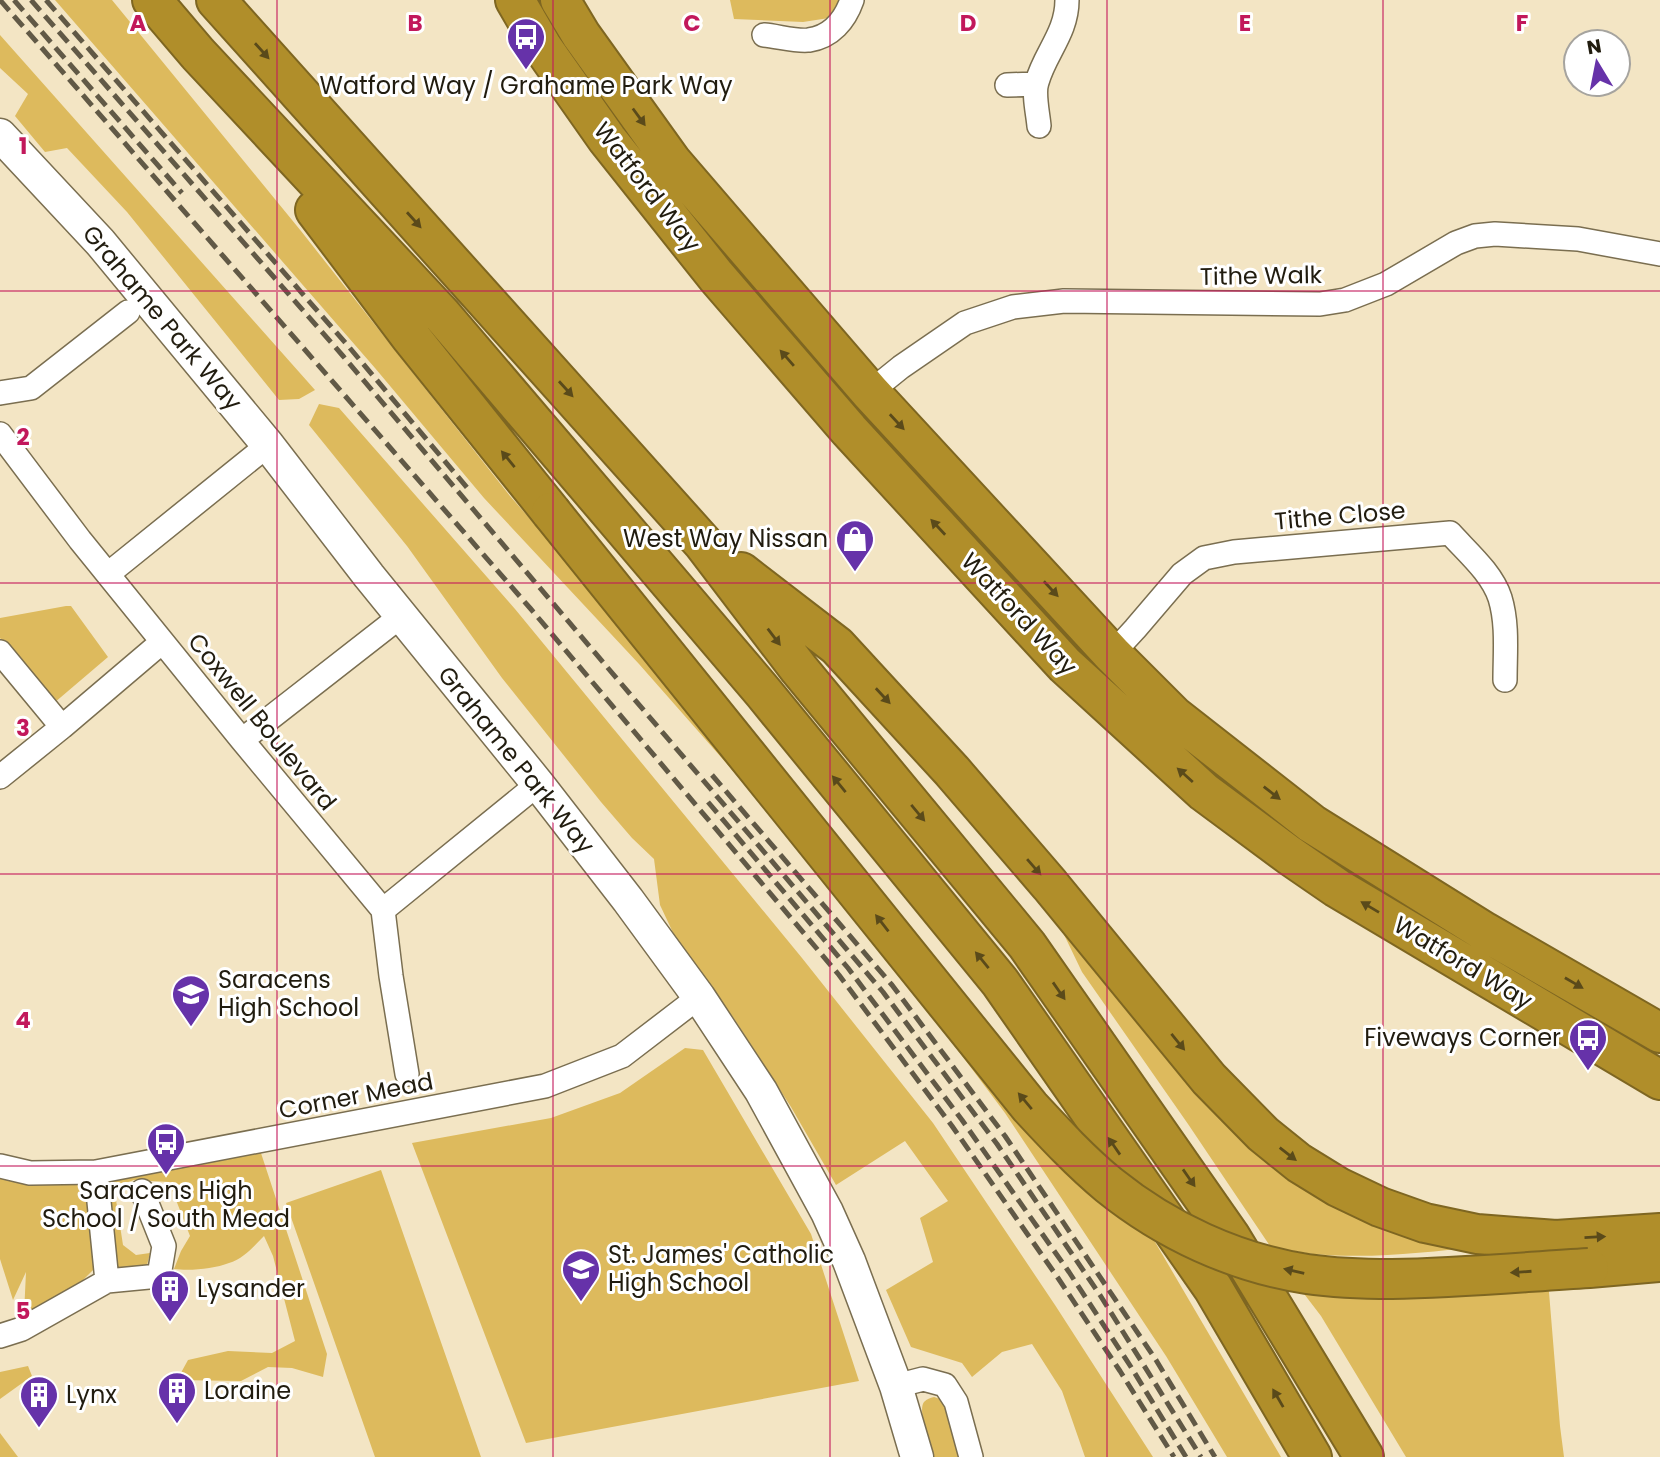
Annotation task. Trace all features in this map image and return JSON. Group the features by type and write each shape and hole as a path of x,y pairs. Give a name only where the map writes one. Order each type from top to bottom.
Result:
{"highway":[{"path":"152,0 198,54 442,315 764,692 1000,982 1213,1288 1312,1457"},
{"path":"216,0 703,543 799,669 1027,945 1230,1236 1364,1457"},
{"name":"Watford Way","path":"514,0 543,48 607,139 716,276 849,430 1065,665 1204,792 1289,855 1348,895 1660,1080"},
{"name":"Watford Way","path":"560,0 581,35 672,162 870,392 1112,654 1174,716 1312,824 1485,932 1656,1026"},
{"path":"198,54 410,336 1030,1107 1109,1185 1150,1214 1203,1244 1252,1261 1307,1274 1363,1279 1427,1278 1660,1262"},
{"path":"703,543 837,646 970,792 1050,885 1209,1079 1263,1135 1299,1163 1338,1187 1380,1207 1424,1223 1477,1234 1556,1240 1660,1233"}],"street":[{"path":"764,35 808,41 830,33 847,15 852,0"},
{"path":"1039,126 1036,84 1063,27 1067,0"},
{"path":"1007,85 1036,84"},
{"name":"Grahame Park Way","path":"0,135 100,242 268,445 401,617 538,784 699,997 761,1091 827,1212 849,1261 897,1386 917,1457"},
{"name":"Tithe Walk","path":"870,392 965,323 1013,307 1064,301 1320,304 1345,300 1386,284 1456,243 1475,236 1494,234 1578,239 1660,254"},
{"path":"0,393 31,388 128,312"},
{"name":"Coxwell Boulevard","path":"0,434 108,575 383,910"},
{"path":"108,575 268,445"},
{"name":"Tithe Close","path":"1112,654 1182,574 1204,558 1234,552 1450,533 1486,573 1499,595 1505,619 1505,680"},
{"path":"242,740 401,617"},
{"path":"0,777 162,642"},
{"path":"0,652 62,727"},
{"path":"407,1074 383,910 538,784"},
{"name":"Corner Mead","path":"0,1166 30,1173 96,1172 545,1086 622,1056 699,997"},
{"path":"96,1172 107,1281"},
{"path":"0,1336 22,1329 107,1281 159,1276 164,1246 142,1191"},
{"path":"897,1386 923,1379 945,1385 956,1402 971,1457"}],"shaded area":[{"path":"55,0 112,0 301,231 510,496 661,669 816,865 639,664 484,498 375,368"},
{"path":"730,0 844,0 829,18 803,22 734,19"},
{"path":"0,35 315,390 299,399 279,400 127,212 67,148 45,152 15,116 28,94 0,68"},
{"path":"319,404 339,408 515,609 802,958 933,1123 1153,1457 1085,1457 1062,1391 1032,1344 1002,1352 972,1377 962,1363 911,1347 886,1290 933,1262 920,1218 948,1201 905,1141 836,1185 791,1107 735,1020 676,939 660,905 654,859 601,802 502,678 407,546 309,425"},
{"path":"71,606 108,657 54,703 0,638 0,618"},
{"path":"834,885 1148,1230 1281,1457 1227,1457 1166,1356 1005,1113"},
{"path":"1056,918 1251,1142 1481,1246 1355,1256 1313,1254 1270,1246 1082,972"},
{"name":"St. James' Catholic High School","path":"685,1048 703,1050 811,1234 859,1381 526,1443 412,1143 551,1118 620,1093"},
{"path":"259,1147 327,1354 323,1377 292,1368 268,1367 241,1381 177,1380 188,1360 228,1351 272,1353 295,1341 273,1256 264,1236 244,1255 229,1263 202,1269 174,1269 190,1236 169,1182 134,1180 114,1187 123,1245 136,1255 150,1253 146,1269 127,1274 114,1268 102,1179"},
{"path":"381,1170 481,1457 375,1457 286,1203"},
{"path":"0,1177 29,1185 87,1180 98,1265 79,1284 24,1314 26,1272 13,1300 0,1259"},
{"path":"1548,1280 1564,1457 1406,1457 1321,1316 1295,1282"},
{"path":"28,1366 32,1376 0,1399 0,1372"},
{"path":"934,1397 943,1400 949,1410 961,1457 934,1457 925,1429 922,1406"},
{"path":"0,1433 18,1457 0,1457"}],"railway":[{"path":"0,0 530,608 839,975 952,1126 1058,1278 1174,1457"},
{"path":"14,0 182,193"},
{"path":"31,0 343,356 883,992 997,1144 1100,1295 1201,1457"},
{"path":"46,0 349,347 469,490"},
{"path":"712,775 892,985 1005,1136 1156,1360 1215,1457"},
{"path":"708,802 848,968 962,1120 1069,1272 1186,1457"}],"place":[{"name":"Watford Way / Grahame Park Way","path":"526,71"},
{"name":"West Way Nissan","path":"855,573"},
{"name":"Saracens High School","path":"191,1028"},
{"name":"Fiveways Corner","path":"1588,1072"},
{"name":"Saracens High School / South Mead","path":"166,1176"},
{"name":"St. James' Catholic High School","path":"581,1303"},
{"name":"Lysander","path":"170,1323"},
{"name":"Loraine","path":"177,1425"},
{"name":"Lynx","path":"39,1429"}]}
